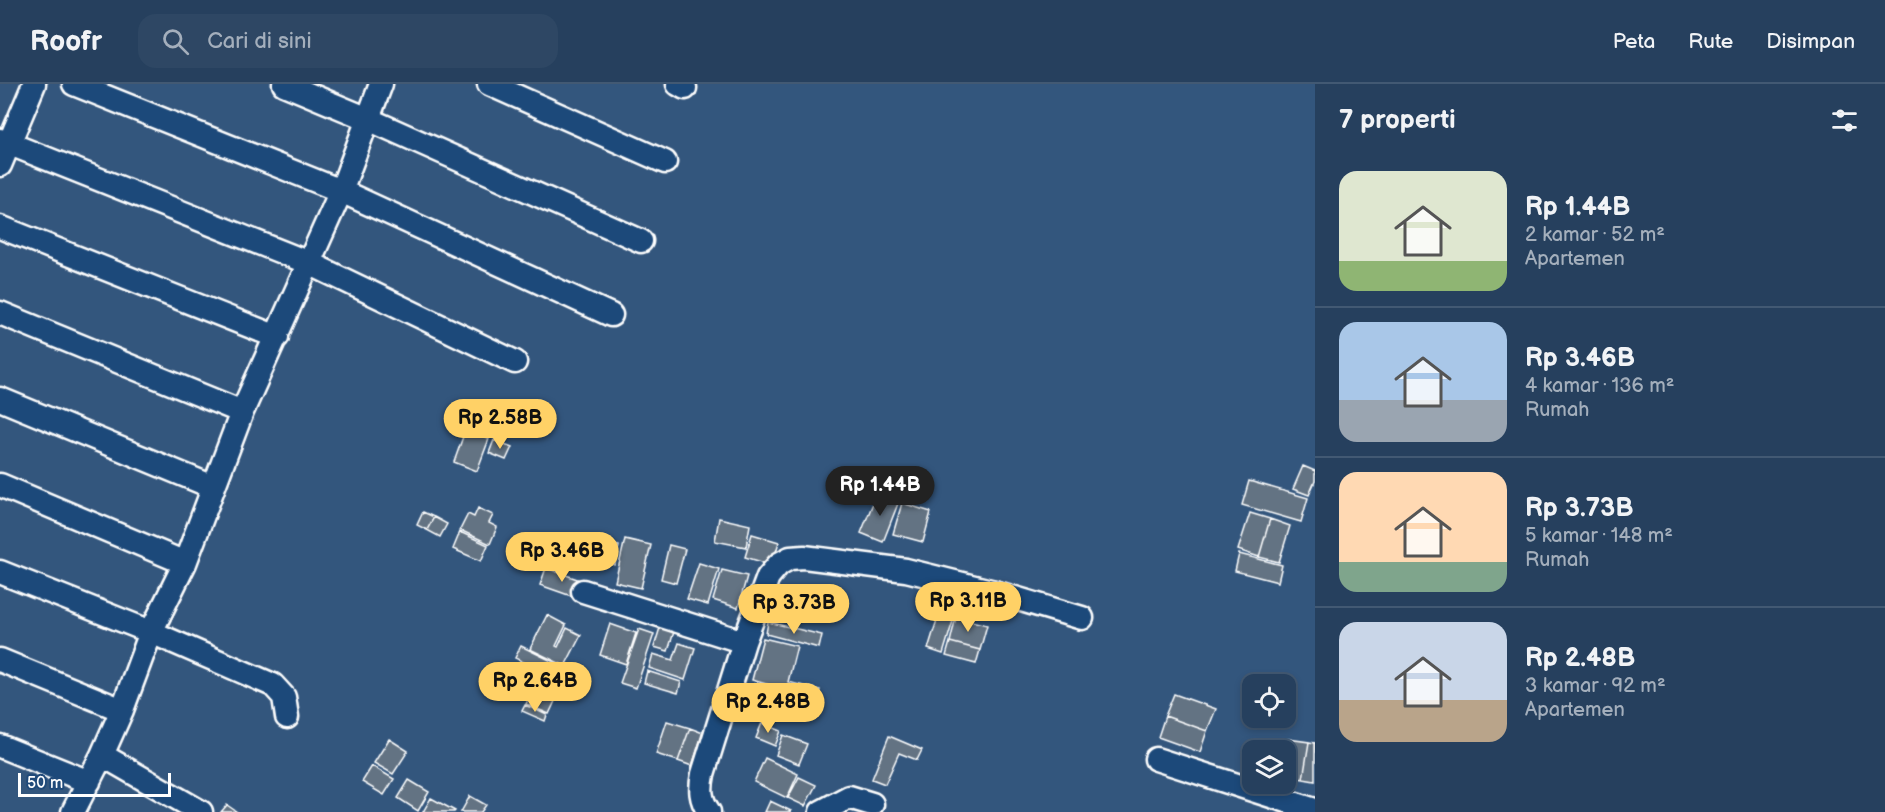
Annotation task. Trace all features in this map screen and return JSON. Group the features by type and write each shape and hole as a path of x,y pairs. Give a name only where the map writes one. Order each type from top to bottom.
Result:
{"street":[{"path":"34,84 3,150 309,263 515,362"},
{"path":"74,84 341,191 611,315"},
{"path":"284,84 368,119 641,242"},
{"path":"74,812 122,710 151,632 185,563 242,412 341,191 381,84"},
{"path":"489,84 665,162"},
{"path":"0,227 276,337"},
{"path":"0,313 242,412"},
{"path":"0,399 213,488"},
{"path":"0,485 185,563"},
{"path":"708,812 702,799 702,781 744,642 768,576 779,564 790,558 804,557 906,570 991,591 1082,618"},
{"path":"0,572 151,632 273,685 285,697 287,717"},
{"path":"583,591 744,642"},
{"path":"0,660 122,710"},
{"path":"0,746 89,782"},
{"path":"102,755 201,812"},
{"path":"1156,759 1261,803 1315,810"},
{"path":"821,812 849,797 872,804"}],"building":[{"path":"465,431 489,439 477,471 454,462"},
{"path":"494,440 512,447 506,460 489,453"},
{"path":"1303,466 1315,471 1315,481 1309,495 1293,489"},
{"path":"1249,481 1308,498 1301,522 1242,505"},
{"path":"877,493 899,501 883,542 861,533"},
{"path":"902,503 931,512 923,542 893,534"},
{"path":"478,508 493,515 489,523 497,527 490,544 460,530 468,514 474,517"},
{"path":"423,512 434,517 427,530 417,525"},
{"path":"1250,513 1270,519 1259,557 1238,550"},
{"path":"434,517 447,524 440,537 427,530"},
{"path":"719,518 750,525 746,547 715,541"},
{"path":"1270,519 1290,526 1279,562 1259,557"},
{"path":"460,532 488,545 481,561 453,549"},
{"path":"752,534 779,542 772,565 745,557"},
{"path":"590,539 619,546 615,565 586,558"},
{"path":"625,539 651,545 641,588 615,582"},
{"path":"669,545 685,549 676,583 661,579"},
{"path":"1239,554 1282,565 1278,582 1235,571"},
{"path":"699,563 719,569 708,605 687,599"},
{"path":"546,568 583,581 577,598 540,585"},
{"path":"722,570 747,576 738,608 713,600"},
{"path":"941,607 956,611 943,654 928,649"},
{"path":"547,615 566,625 556,646 558,647 567,628 581,635 565,666 530,649"},
{"path":"956,617 987,625 980,650 950,642"},
{"path":"663,618 677,622 668,651 654,647"},
{"path":"768,622 822,635 819,648 766,634"},
{"path":"610,624 636,633 626,664 600,655"},
{"path":"639,629 654,634 636,688 620,683"},
{"path":"763,638 797,646 788,682 820,690 815,708 774,698 777,687 752,680"},
{"path":"950,642 980,650 976,664 946,656"},
{"path":"679,643 695,648 685,680 649,668 653,654 673,660"},
{"path":"521,646 562,666 556,678 515,658"},
{"path":"647,671 681,682 678,693 644,683"},
{"path":"534,687 557,697 549,714 526,704"},
{"path":"1174,694 1216,709 1207,731 1165,716"},
{"path":"525,705 547,715 545,721 522,711"},
{"path":"1165,716 1207,731 1200,752 1158,737"},
{"path":"667,721 690,728 678,761 656,754"},
{"path":"762,723 781,731 775,746 756,738"},
{"path":"690,728 703,733 692,766 678,761"},
{"path":"783,735 807,744 799,764 776,755"},
{"path":"889,736 922,750 917,760 899,753 885,784 872,779"},
{"path":"389,739 408,751 393,774 374,763"},
{"path":"1296,740 1309,742 1303,779 1296,778"},
{"path":"1309,742 1315,743 1315,781 1303,779"},
{"path":"765,758 798,774 787,798 754,782"},
{"path":"372,766 394,779 384,795 362,782"},
{"path":"799,777 816,785 805,806 788,798"},
{"path":"409,780 429,792 418,811 398,798"},
{"path":"470,796 486,805 481,812 461,812"},
{"path":"431,798 455,811 423,812"},
{"path":"770,801 791,811 765,812"},
{"path":"227,805 237,812 221,812"}]}
